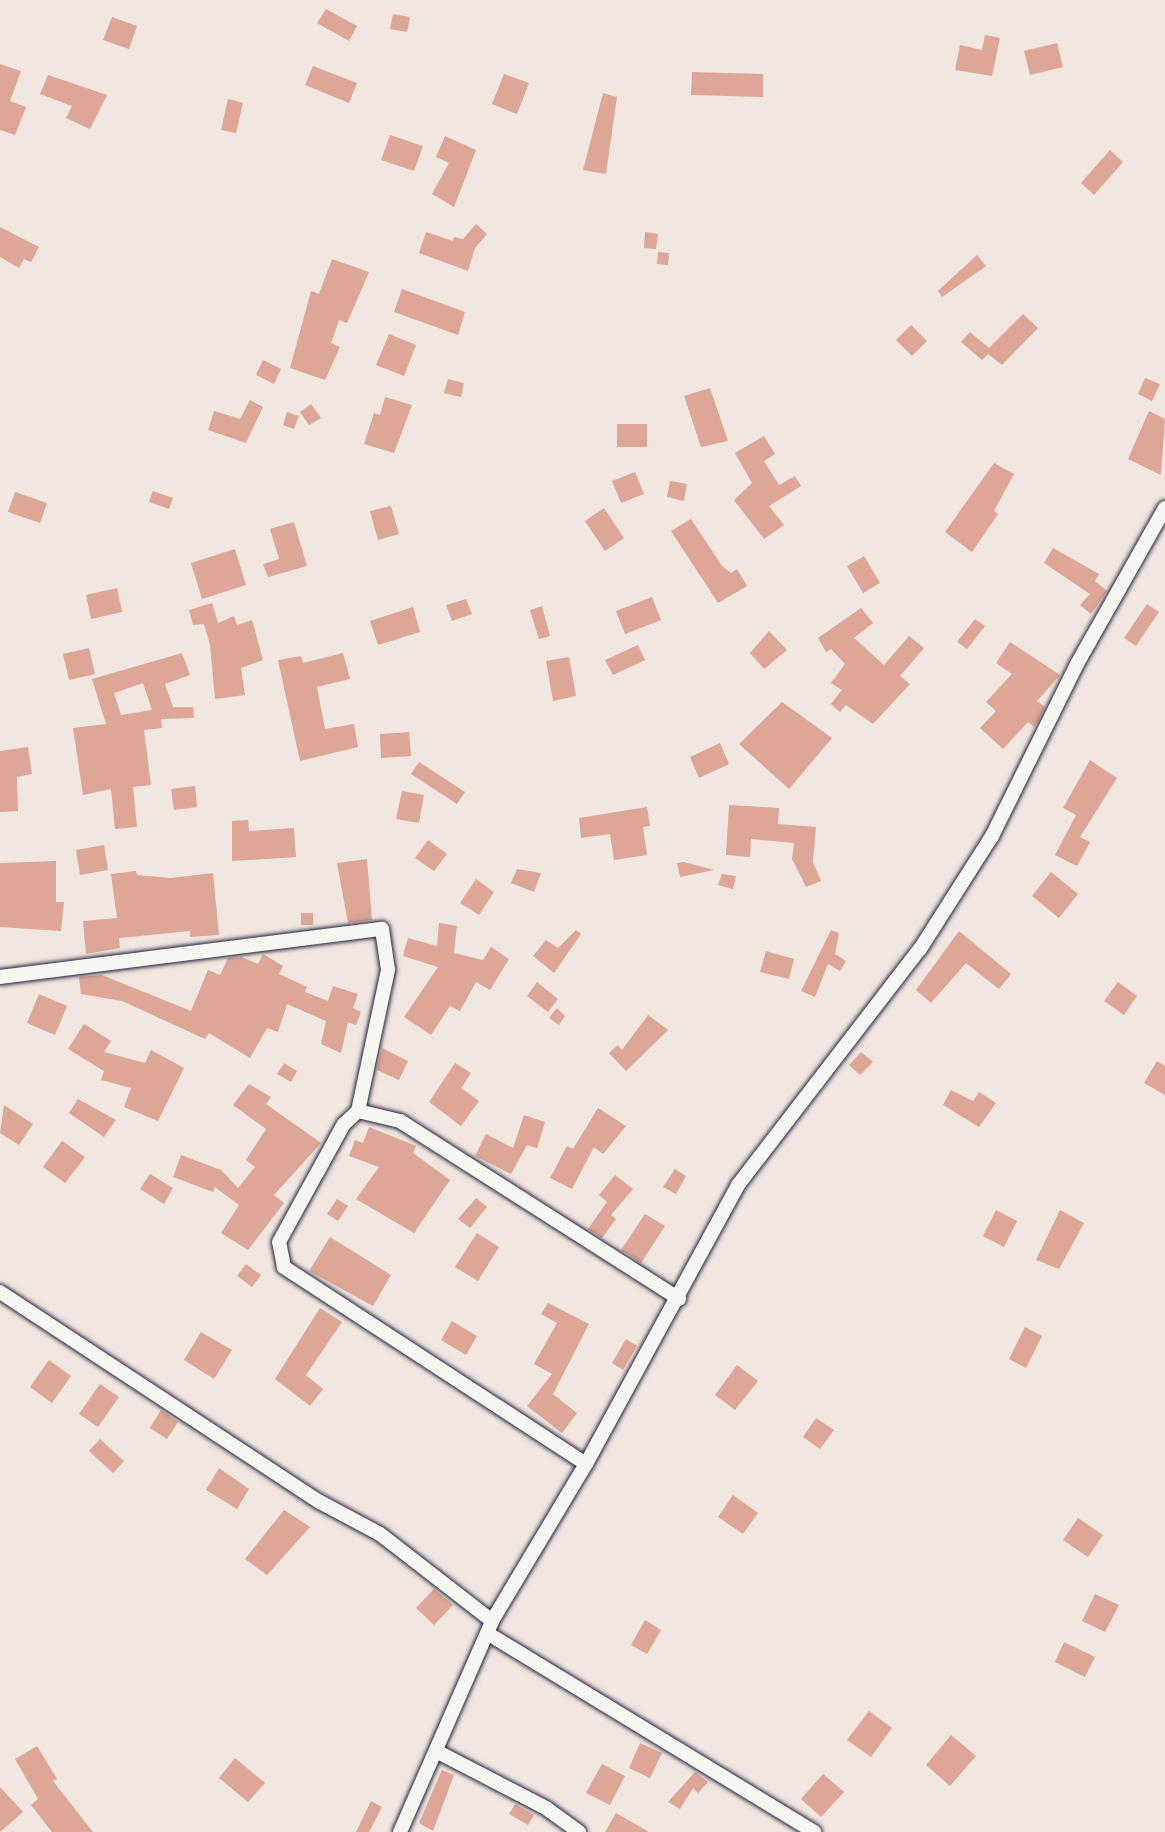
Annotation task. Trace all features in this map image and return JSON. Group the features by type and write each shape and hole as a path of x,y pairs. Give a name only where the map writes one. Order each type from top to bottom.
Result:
{"street":[{"path":"400,1832 490,1627 679,1299 738,1185 920,949 992,836 1084,651 1165,508"},
{"path":"0,977 382,929 388,970 358,1111 344,1124 279,1242 284,1267 586,1464"},
{"path":"358,1111 400,1121 679,1299"},
{"path":"0,1292 320,1502 380,1534 490,1627 814,1832"},
{"path":"436,1751 546,1808 579,1832"}],"building":[{"path":"326,9 357,26 349,41 317,23"},
{"path":"393,14 410,17 407,32 390,29"},
{"path":"112,17 137,26 129,49 103,40"},
{"path":"985,35 1000,38 992,76 955,70 960,45 982,50"},
{"path":"1057,43 1063,67 1030,75 1024,51"},
{"path":"0,64 21,71 10,101 26,107 15,135 0,130"},
{"path":"313,66 357,83 349,103 305,85"},
{"path":"692,72 763,74 763,97 691,95"},
{"path":"504,74 529,83 517,114 492,104"},
{"path":"48,75 107,95 90,129 66,118 72,106 40,94"},
{"path":"603,93 617,97 606,174 583,170"},
{"path":"228,99 243,103 236,133 221,130"},
{"path":"390,135 423,146 414,171 381,160"},
{"path":"445,136 476,150 454,207 432,194 449,163 436,157"},
{"path":"1110,150 1123,162 1094,195 1081,183"},
{"path":"476,224 487,234 475,248 468,271 419,253 426,232 453,241 454,237 463,239"},
{"path":"0,227 39,247 31,262 24,259 19,268 0,257"},
{"path":"645,232 658,234 656,249 644,248"},
{"path":"658,252 669,253 668,265 657,264"},
{"path":"977,255 986,266 942,297 938,291"},
{"path":"332,259 369,272 347,323 339,320 331,343 340,347 325,380 290,368 311,291 319,294"},
{"path":"402,289 465,312 458,335 394,312"},
{"path":"1023,314 1038,328 1002,365 988,354 982,360 961,342 970,332 989,348"},
{"path":"911,325 927,341 912,356 896,340"},
{"path":"389,334 416,345 404,376 376,365"},
{"path":"263,360 281,369 274,384 256,375"},
{"path":"1145,378 1160,384 1152,401 1138,394"},
{"path":"448,379 464,383 461,397 444,393"},
{"path":"710,388 728,441 701,447 684,396"},
{"path":"385,397 412,405 394,453 364,444 374,413 380,415"},
{"path":"250,400 263,407 246,443 208,430 214,411 240,419"},
{"path":"311,404 321,418 309,425 300,412"},
{"path":"1149,411 1165,419 1161,475 1128,459"},
{"path":"287,412 299,416 294,429 283,425"},
{"path":"617,424 647,424 647,447 617,447"},
{"path":"764,436 775,454 764,461 779,485 795,476 801,486 769,506 784,525 764,539 734,500 752,483 735,453"},
{"path":"994,463 1014,474 994,511 998,514 972,552 945,532"},
{"path":"635,472 644,494 621,503 612,481"},
{"path":"670,481 687,484 684,501 667,497"},
{"path":"153,491 173,498 169,509 149,502"},
{"path":"15,492 47,503 40,523 8,512"},
{"path":"391,506 399,534 378,540 370,511"},
{"path":"604,508 624,538 605,551 585,521"},
{"path":"691,519 722,566 731,573 737,569 747,586 718,603 671,531"},
{"path":"294,522 307,566 268,577 263,564 279,559 270,529"},
{"path":"1053,548 1099,574 1095,581 1107,591 1091,614 1080,605 1090,594 1044,563"},
{"path":"235,549 246,585 202,599 191,563"},
{"path":"864,556 880,583 863,593 847,566"},
{"path":"117,588 122,612 91,619 86,595"},
{"path":"652,597 661,620 625,634 616,611"},
{"path":"466,599 472,614 452,621 446,605"},
{"path":"212,603 218,623 234,616 237,625 252,620 263,660 241,668 245,695 215,699 210,645 204,624 193,625 189,610"},
{"path":"1147,604 1159,612 1136,646 1124,638"},
{"path":"542,606 550,636 539,639 530,610"},
{"path":"413,607 420,632 378,645 370,621"},
{"path":"861,608 873,623 854,638 884,665 909,636 924,648 900,676 910,684 873,724 846,705 840,712 831,704 842,690 831,683 845,664 831,649 826,652 818,638"},
{"path":"975,619 985,626 967,649 957,642"},
{"path":"769,631 787,650 764,669 750,653"},
{"path":"1010,642 1060,675 1037,701 1045,707 1034,727 1028,722 1003,749 980,728 996,711 986,702 1012,674 996,663"},
{"path":"638,645 645,660 613,675 605,660"},
{"path":"89,648 95,674 69,680 63,654"},
{"path":"182,653 190,675 165,684 173,707 193,707 194,718 161,719 162,728 144,730 151,785 133,787 137,827 115,829 111,789 83,795 73,728 106,724 92,679","holes":["143,683 152,710 121,715 114,693"]},
{"path":"343,653 350,679 317,687 325,729 354,724 358,747 300,761 278,660 301,656 303,663"},
{"path":"569,657 576,696 553,701 546,661"},
{"path":"782,702 832,738 789,789 739,744"},
{"path":"409,732 411,756 381,758 380,734"},
{"path":"720,743 729,764 699,778 690,757"},
{"path":"28,747 32,774 17,777 18,811 0,812 0,751"},
{"path":"1090,760 1117,778 1080,837 1090,842 1077,866 1055,855 1076,815 1063,808"},
{"path":"419,762 465,792 457,804 411,774"},
{"path":"195,786 197,807 174,810 171,789"},
{"path":"402,791 424,795 419,823 396,819"},
{"path":"729,805 779,808 778,824 816,827 813,862 821,881 806,887 792,859 794,843 751,839 750,857 726,855"},
{"path":"647,807 650,826 643,827 647,855 614,860 610,834 581,838 579,818"},
{"path":"248,820 249,831 294,828 296,857 232,861 232,821"},
{"path":"428,840 447,854 434,871 415,858"},
{"path":"104,845 108,870 80,875 76,850"},
{"path":"367,859 372,920 348,923 337,863"},
{"path":"56,861 56,902 64,902 61,931 0,927 0,863"},
{"path":"677,863 714,870 680,877"},
{"path":"517,869 541,873 534,892 511,883"},
{"path":"136,871 137,875 171,878 213,873 219,935 190,937 190,931 119,938 120,948 86,954 83,921 117,918 111,874"},
{"path":"1051,872 1078,894 1059,918 1032,896"},
{"path":"722,874 736,876 733,889 718,885"},
{"path":"476,879 494,892 479,915 460,903"},
{"path":"301,913 313,913 313,925 301,925"},
{"path":"439,923 457,926 454,953 483,960 491,947 509,959 490,990 476,982 460,1011 450,1006 431,1035 404,1017 438,967 403,956 408,938 437,946"},
{"path":"576,930 581,934 554,973 533,956 546,940 558,948"},
{"path":"831,930 839,933 835,954 846,961 840,971 828,964 815,997 801,991"},
{"path":"959,931 1011,974 999,989 966,963 931,1003 916,990"},
{"path":"766,951 794,959 789,979 760,972"},
{"path":"263,954 283,966 279,974 307,987 305,992 328,1001 333,986 358,994 353,1008 361,1012 356,1025 348,1022 341,1053 321,1044 326,1021 287,1004 278,1032 267,1028 250,1058 209,1033 205,1039 122,1001 81,994 79,977 102,975 191,1011 208,970 220,975 228,958 241,957 258,964"},
{"path":"537,982 558,999 548,1012 527,996"},
{"path":"1118,982 1137,996 1124,1015 1104,1001"},
{"path":"39,994 67,1006 55,1035 27,1023"},
{"path":"557,1008 565,1016 559,1025 549,1018"},
{"path":"648,1015 668,1030 626,1071 609,1053 618,1045 622,1050"},
{"path":"84,1024 111,1041 104,1052 145,1063 151,1050 184,1068 158,1121 124,1107 131,1088 101,1080 104,1071 68,1049"},
{"path":"382,1048 408,1061 399,1080 377,1070"},
{"path":"861,1052 873,1062 860,1075 849,1065"},
{"path":"1157,1061 1165,1066 1165,1095 1144,1083"},
{"path":"284,1063 297,1071 291,1082 277,1074"},
{"path":"455,1063 471,1073 461,1088 479,1101 461,1126 429,1102"},
{"path":"249,1084 271,1097 266,1104 321,1143 274,1195 284,1203 248,1250 221,1233 239,1205 215,1187 213,1192 173,1177 181,1155 221,1170 238,1188 255,1167 246,1160 266,1129 233,1105"},
{"path":"951,1090 973,1101 979,1092 996,1103 979,1127 943,1105"},
{"path":"78,1099 116,1120 104,1137 69,1113"},
{"path":"4,1105 33,1124 19,1145 0,1133"},
{"path":"598,1108 626,1126 603,1154 594,1147 572,1189 550,1178 567,1146 573,1149"},
{"path":"524,1115 545,1122 537,1148 527,1145 511,1174 475,1156 486,1134 513,1148"},
{"path":"369,1127 416,1146 413,1153 450,1180 414,1233 356,1199 379,1167 349,1156 355,1140 363,1143"},
{"path":"62,1141 85,1157 65,1183 43,1167"},
{"path":"675,1169 686,1176 676,1194 663,1187"},
{"path":"150,1174 173,1188 164,1204 140,1189"},
{"path":"615,1175 633,1189 611,1215 616,1219 602,1238 588,1229 607,1202 599,1195"},
{"path":"476,1198 487,1207 470,1228 458,1219"},
{"path":"337,1199 348,1206 338,1221 327,1214"},
{"path":"996,1210 1017,1221 1004,1247 983,1236"},
{"path":"1060,1210 1084,1223 1059,1269 1036,1260"},
{"path":"645,1214 665,1226 641,1263 621,1250"},
{"path":"477,1233 499,1247 478,1281 455,1267"},
{"path":"330,1237 391,1275 373,1306 309,1271"},
{"path":"246,1264 261,1275 252,1287 237,1276"},
{"path":"548,1303 589,1324 553,1394 577,1413 562,1433 527,1406 552,1374 534,1364 557,1323 541,1314"},
{"path":"320,1308 342,1322 306,1375 323,1389 310,1406 275,1379"},
{"path":"452,1321 477,1336 466,1355 441,1340"},
{"path":"1025,1327 1042,1336 1026,1368 1009,1359"},
{"path":"201,1332 232,1350 214,1379 184,1360"},
{"path":"626,1339 637,1346 623,1370 612,1363"},
{"path":"49,1360 71,1376 52,1403 30,1387"},
{"path":"737,1365 758,1381 735,1410 715,1395"},
{"path":"100,1384 119,1397 98,1427 79,1414"},
{"path":"161,1410 178,1422 167,1439 150,1428"},
{"path":"816,1418 834,1430 820,1449 803,1437"},
{"path":"100,1439 124,1461 113,1473 89,1451"},
{"path":"219,1468 249,1489 237,1509 206,1490"},
{"path":"733,1495 758,1513 743,1534 718,1517"},
{"path":"284,1510 310,1527 267,1575 245,1559"},
{"path":"1078,1518 1103,1535 1088,1557 1063,1540"},
{"path":"434,1589 453,1605 434,1625 416,1608"},
{"path":"1095,1594 1119,1605 1105,1632 1082,1621"},
{"path":"645,1620 661,1630 647,1654 631,1645"},
{"path":"1064,1642 1095,1657 1085,1677 1055,1662"},
{"path":"869,1711 892,1728 871,1757 847,1740"},
{"path":"951,1735 976,1756 950,1786 926,1765"},
{"path":"640,1743 662,1753 650,1778 629,1768"},
{"path":"37,1746 57,1779 53,1781 93,1832 52,1832 31,1805 38,1799 15,1759"},
{"path":"235,1758 265,1783 248,1802 219,1778"},
{"path":"602,1764 625,1776 610,1805 586,1793"},
{"path":"442,1770 454,1775 433,1831 419,1823"},
{"path":"695,1772 708,1782 698,1793 693,1788 680,1809 668,1802"},
{"path":"823,1774 844,1792 821,1817 801,1799"},
{"path":"0,1787 23,1812 0,1832"},
{"path":"371,1801 382,1807 369,1832 356,1832"},
{"path":"515,1804 534,1815 528,1825 509,1814"},
{"path":"616,1813 649,1832 605,1832"}]}
